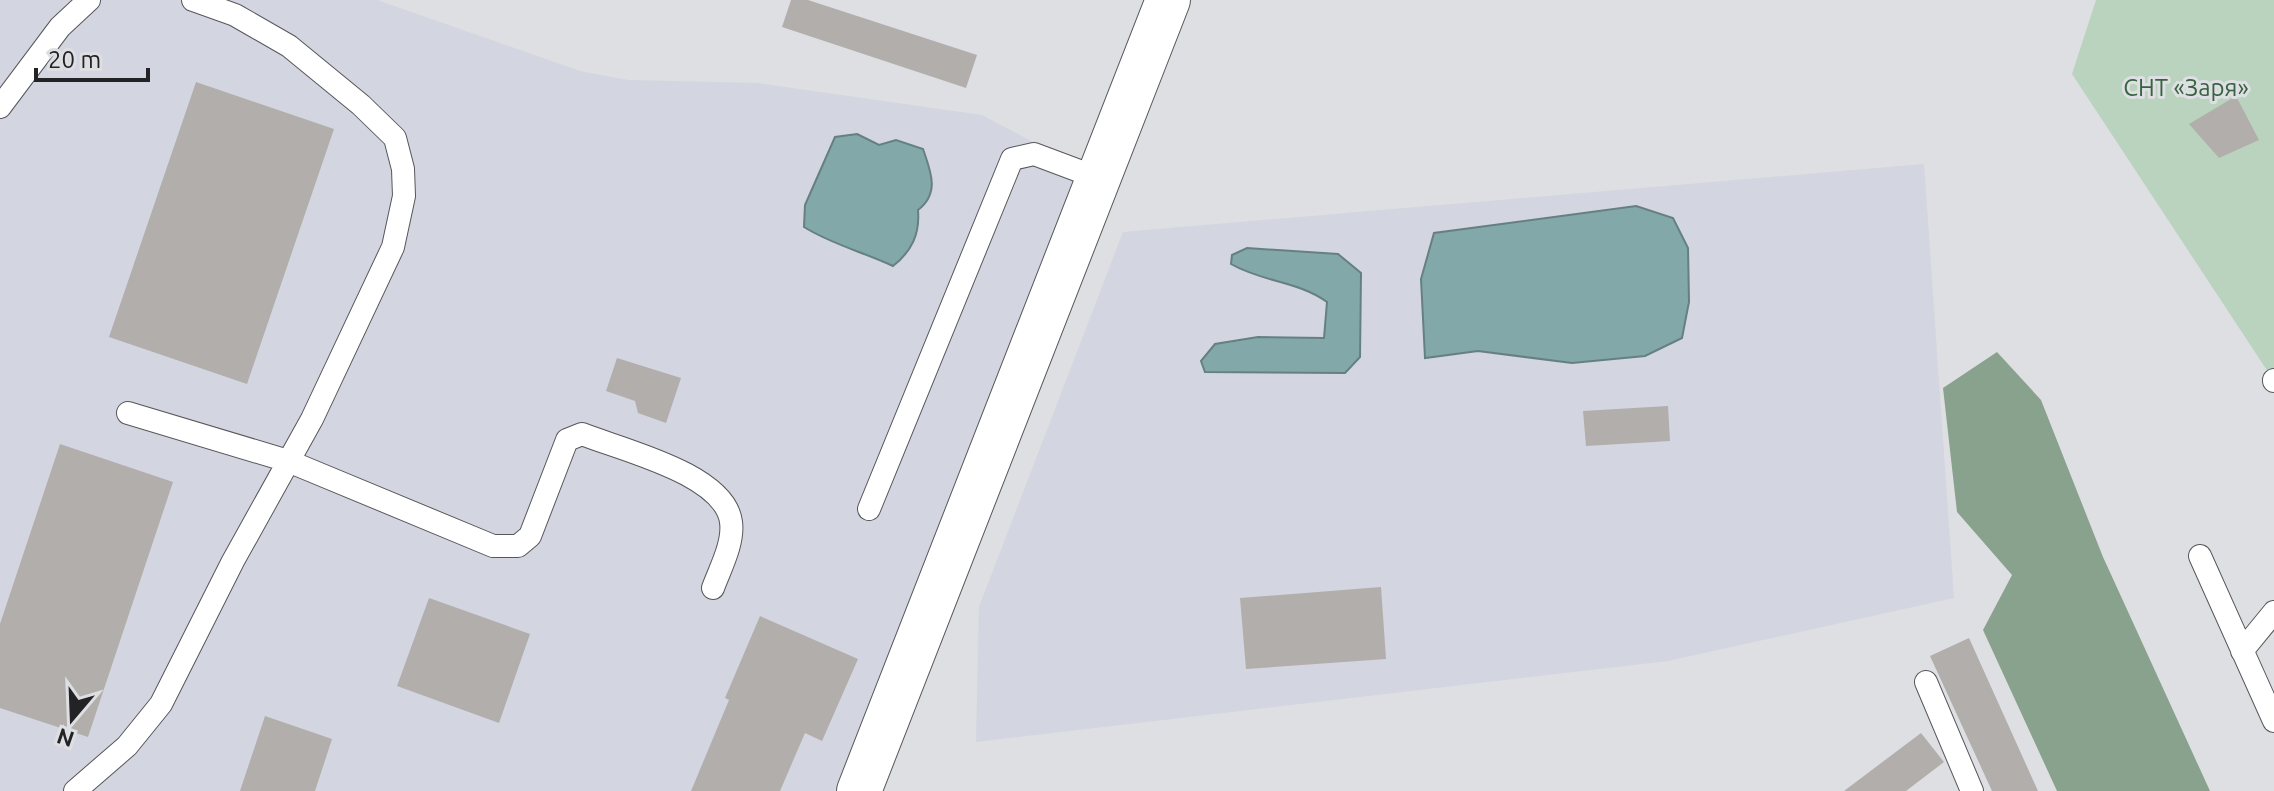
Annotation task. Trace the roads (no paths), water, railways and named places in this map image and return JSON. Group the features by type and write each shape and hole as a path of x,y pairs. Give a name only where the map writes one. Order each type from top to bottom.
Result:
{"street":[{"path":"859,791 1168,0"}],"lane":[{"path":"0,107 60,27 89,0"},
{"path":"75,791 127,746 161,704 312,419 393,247 404,196 403,169 395,138 328,75 289,46 235,15 193,0"},
{"path":"869,509 1012,159 1034,154 1098,178"},
{"path":"128,413 288,461 493,546 518,546 530,536 567,440 582,434 703,481 724,500 732,524 713,588"},
{"path":"2200,556 2274,721"},
{"path":"2242,651 2274,612"},
{"path":"1926,682 1965,788"}],"water":[{"path":"857,134 879,145 896,140 923,149 929,166 931,189 929,197 918,210 916,234 910,248 893,266 804,227 805,205 835,137"},
{"path":"1636,206 1673,218 1688,248 1689,302 1682,338 1645,356 1572,363 1478,351 1425,358 1421,279 1434,233"},
{"path":"1247,248 1338,254 1361,273 1360,357 1345,373 1205,372 1201,361 1215,344 1258,337 1324,338 1327,302 1304,290 1231,264 1232,255"}],"park label":[{"name":"СНТ «Заря»","path":"2186,88"}]}
